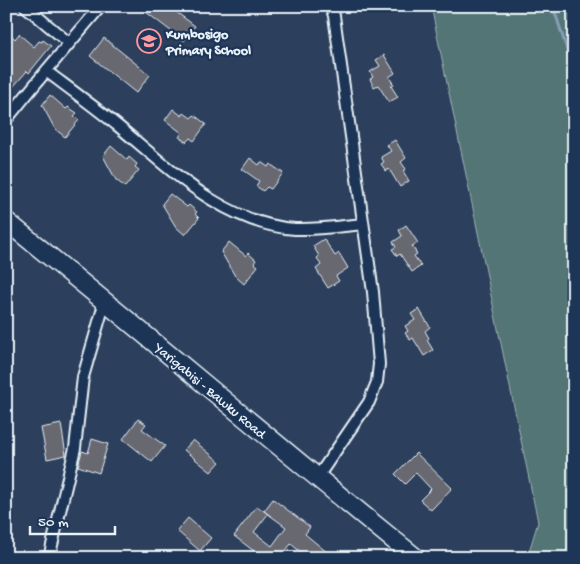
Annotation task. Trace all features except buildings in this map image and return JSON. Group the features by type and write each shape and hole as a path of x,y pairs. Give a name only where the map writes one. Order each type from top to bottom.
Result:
{"highway":[{"name":"Yarigabisi - Bawku Road","path":"6,221 416,558"}],"street":[{"path":"25,6 69,43"},
{"path":"6,120 101,6"},
{"path":"317,478 369,402 377,382 378,338 373,292 337,36 331,6"},
{"path":"46,71 102,113 192,187 224,206 256,221 296,229 364,224"},
{"path":"49,558 75,448 83,377 105,301"}],"green space":[{"path":"431,6 574,6 574,558 527,558 538,522"}],"waterway":[{"path":"553,6 574,72"}],"place":[{"name":"Kumbosigo Primary School","path":"149,41"}]}
